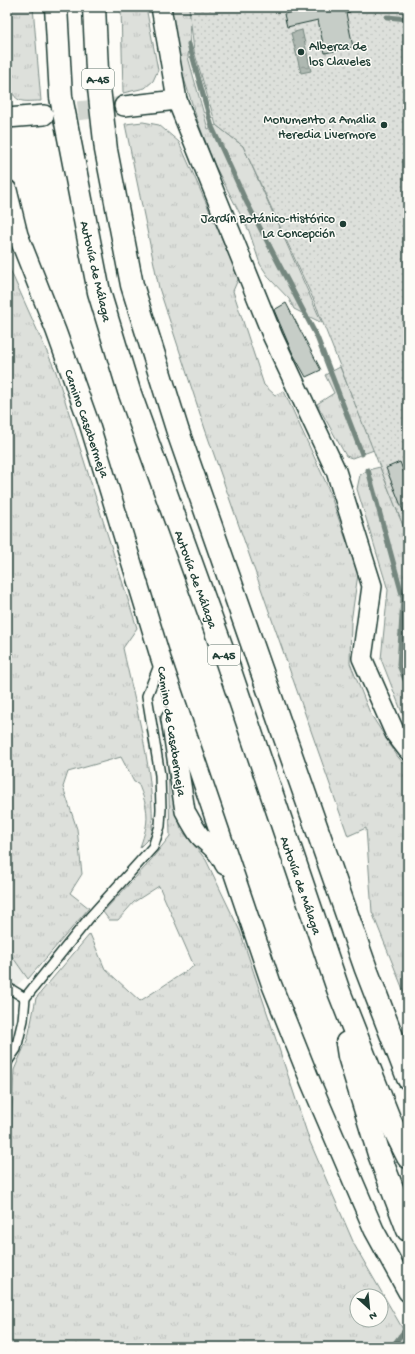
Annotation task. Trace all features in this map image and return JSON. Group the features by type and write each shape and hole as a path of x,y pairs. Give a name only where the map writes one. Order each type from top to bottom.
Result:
{"highway":[{"name":"Autovía de Málaga","path":"56,7 61,97 99,292 129,391 226,662 338,989 390,1121 408,1157"},
{"name":"A-45","path":"94,7 97,70 106,150 132,285 178,432 366,969 408,1078"},
{"path":"338,989 349,1056 379,1154 408,1230"}],"street":[{"path":"162,7 177,100 273,337 336,471 372,586 362,658 395,734 408,750"},
{"path":"124,106 177,100"},
{"path":"7,118 44,114"},
{"name":"Camino Casabermeja","path":"7,190 18,235 56,331 89,423 161,659"},
{"name":"Camino de Casabermeja","path":"161,659 185,811 200,835 220,854 237,891 241,892"},
{"name":"Camino de Casabermeja","path":"161,659 241,892"},
{"path":"241,892 271,983 311,1083 374,1230 408,1292"}],"lane":[{"path":"7,1062 16,1048 23,1020 25,998 90,917 153,847 160,826 162,809 160,775 147,696 161,659"},
{"path":"12,990 25,998"}],"shaded area":[{"path":"7,949 26,977 7,995"}],"green space":[{"path":"7,7 33,7 41,101 21,101 15,96 8,86"},
{"path":"121,7 146,7 158,70 153,81 145,88 123,93"},
{"path":"171,7 189,7 191,24 188,57 208,129 216,125 243,146 322,323 294,309 289,299 270,279 260,264 249,231 214,164 198,122 177,57"},
{"name":"Jardín Botánico-Histórico La Concepción","path":"189,7 408,7 408,550 406,533 315,303 243,146 216,125 194,51"},
{"path":"143,122 159,125 179,142 239,277 233,291 264,385 275,395 284,391 327,485 358,574 351,622 350,663 370,713 398,757 408,768 408,1002 372,912 366,828 348,836 205,429 159,288 125,124"},
{"path":"7,263 56,372 137,628 123,648 144,741 151,788 152,811 152,835 140,847 147,822 146,808 138,783 134,782 121,757 68,772 63,787 77,829 82,874 70,893 89,908 28,979 7,949"},
{"path":"340,367 374,450 352,458 346,456 317,404 334,393 325,375"},
{"path":"380,467 406,533 408,549 408,728 381,659 388,590 357,489 360,475 368,470"},
{"path":"159,715 173,758 178,817 181,829 206,860 240,931 310,1142 355,1246 379,1288 349,1288 349,1328 389,1328 389,1305 408,1338 408,1347 7,1347 7,1168 10,1157 14,1070 28,1038 36,998 90,934 105,969 140,1001 194,966 159,886 134,902 118,920 109,920 103,912 146,866 170,836 168,760"}],"water":[{"name":"Alberca de los Claveles","path":"302,30 311,71 301,73 291,33"}],"building":[{"path":"316,7 350,7 350,12 346,13 353,47 325,53 318,20 287,27 284,14"},
{"path":"286,303 321,370 306,377 292,352 274,310"},
{"path":"400,462 408,483 407,521 386,468"}],"waterway":[{"path":"387,17 408,19"},
{"path":"189,44 212,127 245,199 317,337 362,454"},
{"path":"368,470 403,598 399,665 408,687"},
{"path":"392,1347 408,1326"}],"tunnel":[{"path":"49,114 124,106"}],"place":[{"name":"Alberca de los Claveles","path":"301,52"},
{"name":"Monumento a Amalia Heredia Livermore","path":"384,125"},
{"name":"Jardín Botánico-Histórico La Concepción","path":"343,224"}]}
